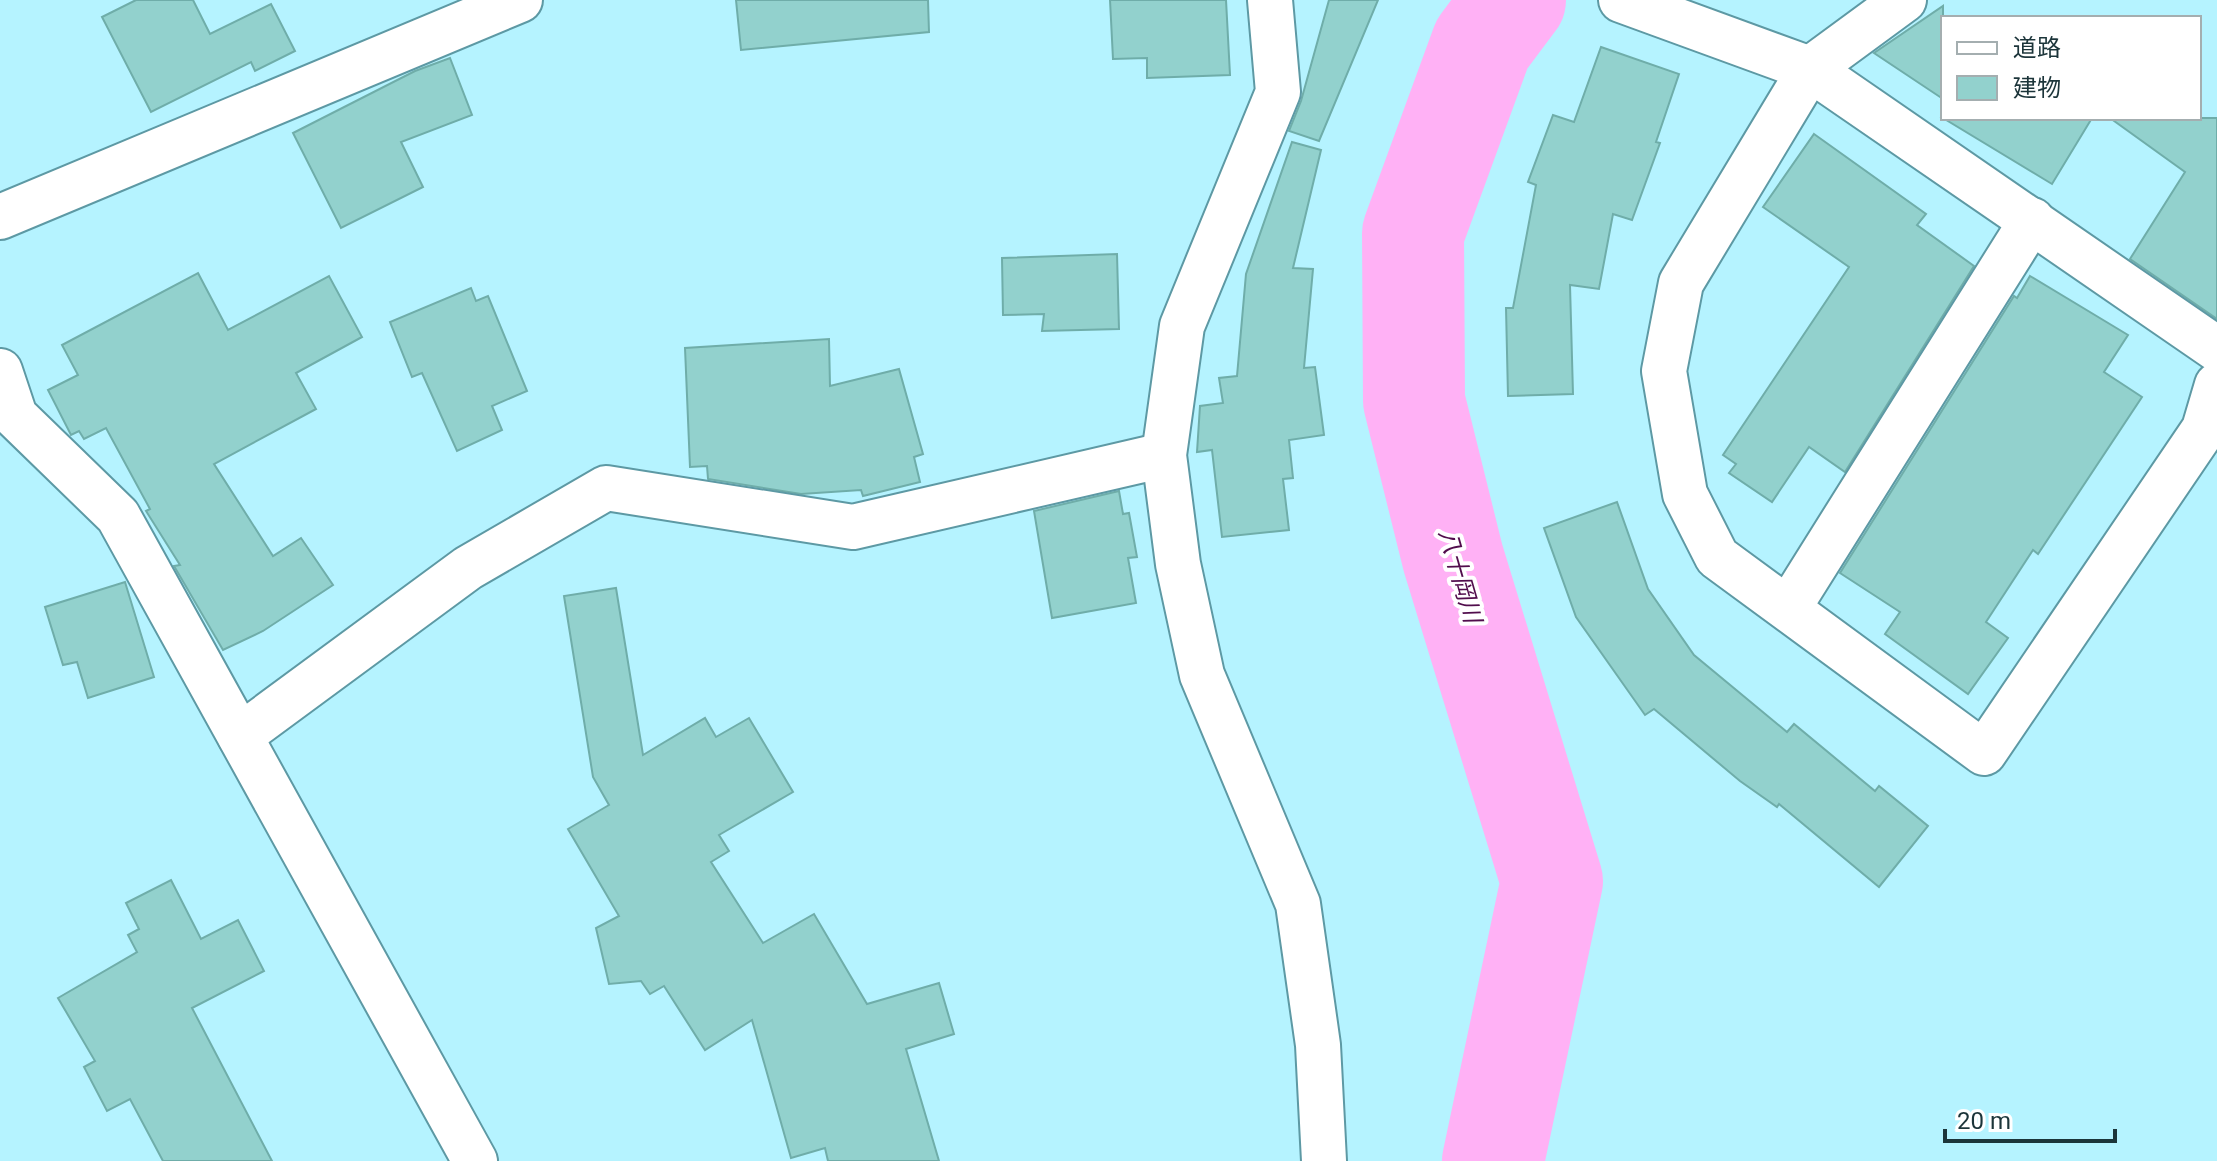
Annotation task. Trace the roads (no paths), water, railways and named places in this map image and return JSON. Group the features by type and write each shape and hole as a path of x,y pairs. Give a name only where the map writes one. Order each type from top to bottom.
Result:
{"street":[{"path":"0,217 520,0"},
{"path":"1270,0 1278,92 1182,326 1164,455 1178,564 1202,675 1298,904 1318,1045 1324,1161"},
{"path":"1621,0 1810,69 2217,349"},
{"path":"1904,0 1810,69 1681,283 1664,371 1685,494 1717,557 1984,753 2204,429 2217,385"},
{"path":"1789,607 2032,220"},
{"path":"0,371 15,416 118,516 475,1161"},
{"path":"240,736 468,568 606,488 853,527 1164,455"}],"waterway":[{"name":"八十岡川","path":"1493,1161 1552,881 1453,558 1414,401 1413,233 1482,44 1515,0"}]}
